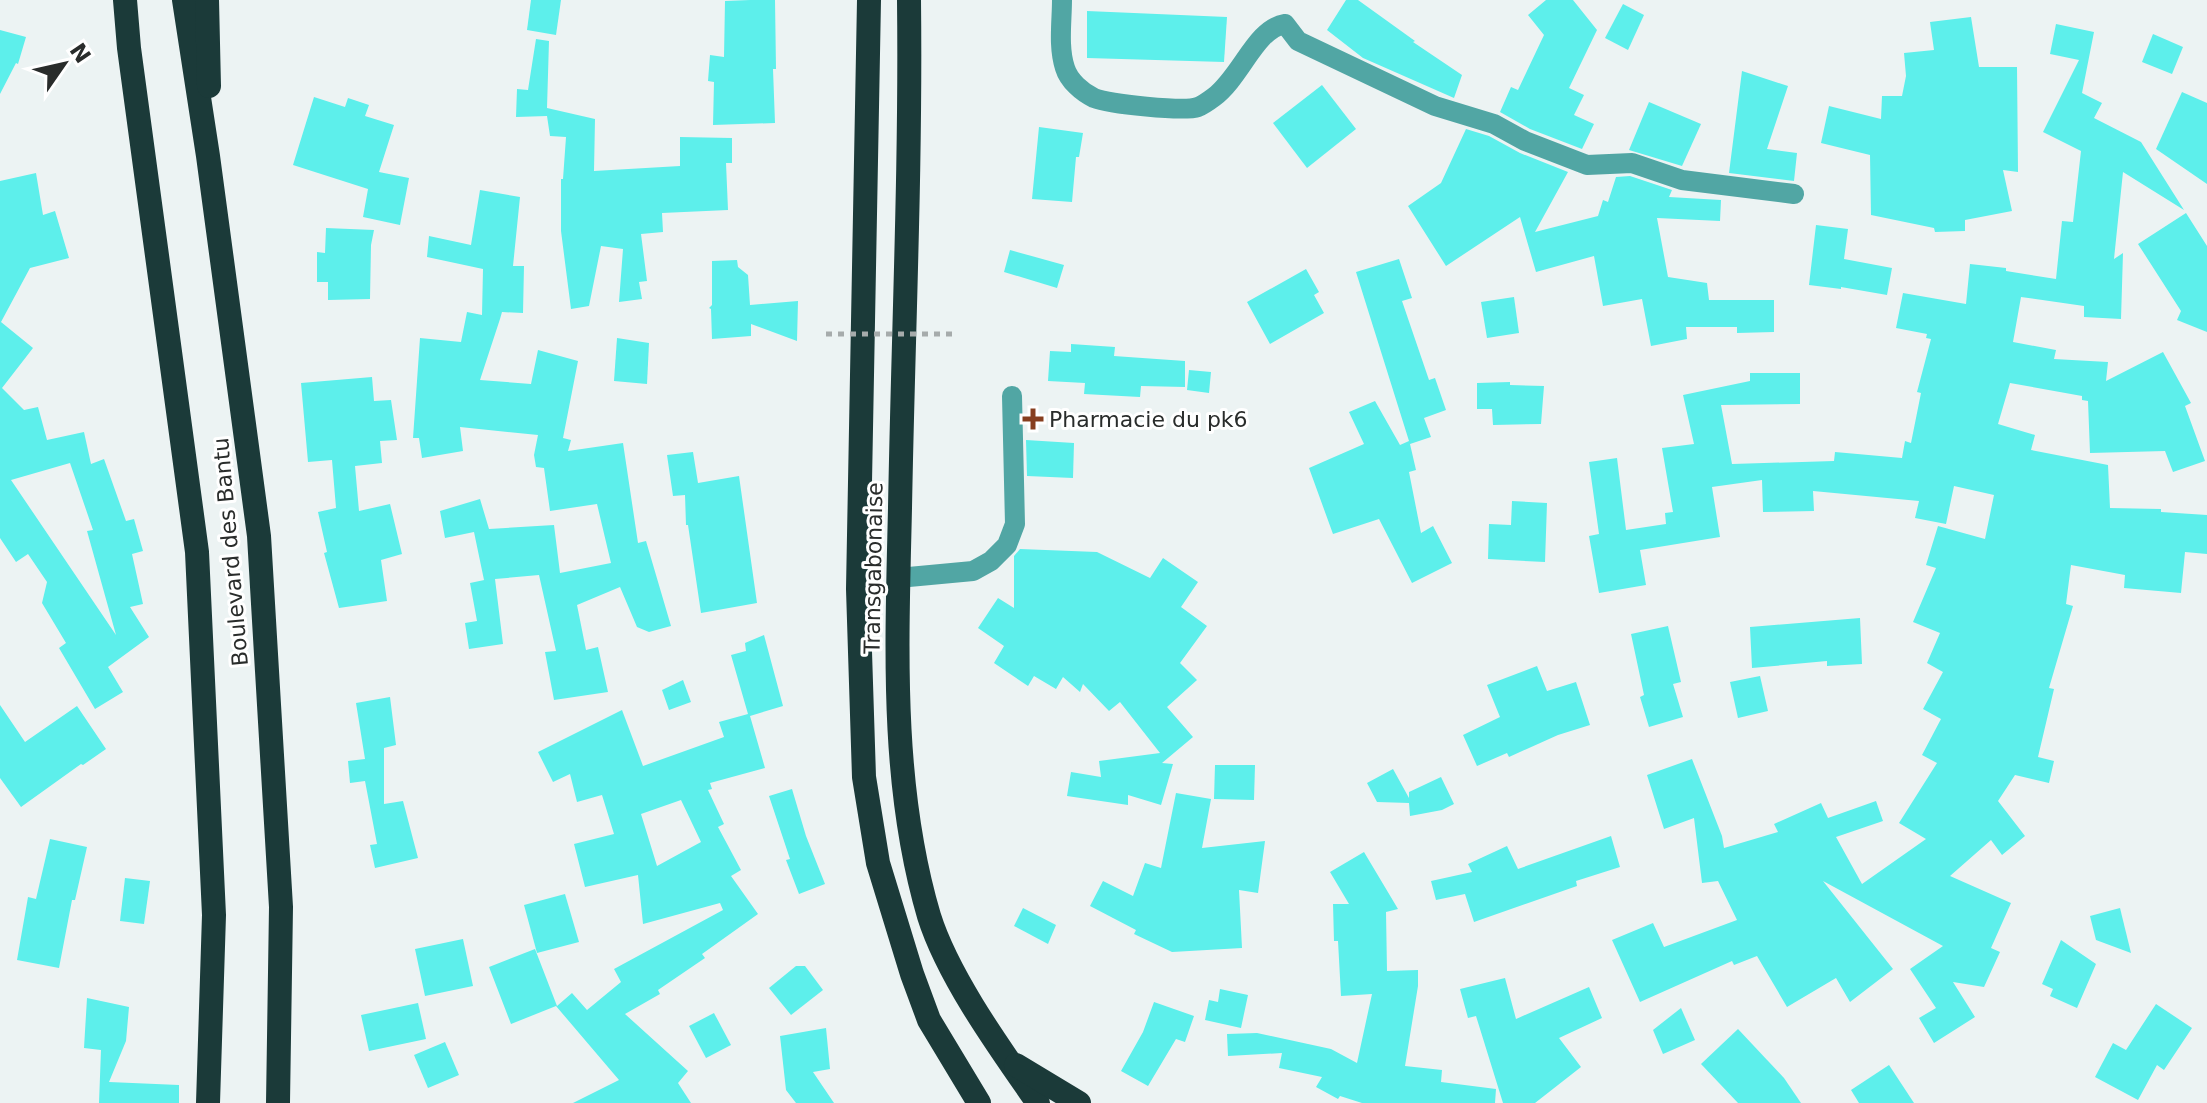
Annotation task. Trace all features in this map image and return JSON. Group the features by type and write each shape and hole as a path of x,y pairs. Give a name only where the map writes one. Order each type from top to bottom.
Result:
{"highway":[{"path":"114,0 129,48"},
{"name":"Boulevard des Bantu","path":"125,0 197,552 214,915 208,1103"},
{"name":"Boulevard des Bantu","path":"184,0 259,536 281,907 278,1103"},
{"path":"207,0 210,72 208,156"},
{"name":"Transgabonaise","path":"869,0 858,589 864,777 878,863 916,986 929,1020 979,1103"},
{"name":"Transgabonaise","path":"909,0 898,578 898,712 908,826 930,918 959,982 1038,1103"},
{"path":"1009,1061 1079,1103"}],"street":[{"path":"1062,0 1065,69 1076,87 1096,99 1171,109 1197,108 1215,97 1237,75 1258,41 1273,26 1285,24 1298,41 1435,106 1494,124 1525,141 1587,165 1632,163 1682,180 1794,194"},
{"path":"898,578 973,571 991,561 1007,545 1015,524 1012,396"}],"path":[{"path":"826,334 954,334"}],"building":[{"path":"531,0 561,0 556,35 527,30"},
{"path":"775,0 775,123 713,125 714,82 708,81 710,55 724,57 725,1"},
{"path":"1346,0 1358,0 1462,75 1454,98 1363,58 1327,30"},
{"path":"1546,0 1573,0 1597,30 1569,88 1584,95 1574,115 1594,124 1582,149 1530,129 1500,112 1511,87 1518,90 1544,35 1528,15"},
{"path":"1623,4 1644,15 1628,50 1605,38"},
{"path":"1087,11 1227,17 1224,62 1087,58"},
{"path":"1971,17 1979,67 2017,67 2018,172 2003,170 2012,211 1965,220 1965,231 1935,232 1934,228 1871,215 1870,155 1821,143 1829,106 1881,119 1882,96 1902,96 1906,76 1904,53 1934,50 1930,22"},
{"path":"2056,24 2094,32 2082,93 2102,103 2094,118 2141,142 2184,210 2123,172 2114,259 2123,253 2121,319 2084,317 2084,306 2021,297 2013,342 2056,350 2054,359 2108,362 2106,381 2163,352 2191,403 2185,406 2205,461 2173,472 2165,451 2090,453 2088,401 2082,400 2082,396 2010,383 1998,424 2035,435 2031,450 2108,465 2110,508 2161,509 2161,512 2207,515 2207,554 2185,552 2181,593 2124,588 2125,575 2071,565 2066,604 2073,606 2049,688 2054,689 2038,757 2054,761 2049,783 2015,775 1998,801 2025,836 2002,855 1991,840 1950,876 2011,903 1991,948 2000,952 1984,987 1953,982 1975,1017 1934,1043 1919,1018 1936,1008 1910,969 1943,946 1823,881 1893,969 1850,1002 1836,978 1787,1007 1757,956 1734,965 1732,961 1640,1002 1612,940 1653,923 1664,947 1737,920 1718,881 1702,883 1694,818 1664,829 1647,775 1692,759 1724,848 1778,832 1774,824 1821,803 1828,818 1876,801 1883,821 1836,837 1862,884 1926,839 1899,823 1937,763 1922,755 1941,719 1923,709 1943,672 1927,663 1940,633 1913,622 1936,568 1926,565 1938,526 1985,539 1994,495 1954,486 1946,524 1915,518 1919,501 1813,491 1814,511 1763,512 1762,480 1712,487 1720,537 1640,550 1646,585 1599,593 1589,536 1599,534 1589,462 1617,458 1626,530 1666,524 1665,513 1673,512 1662,448 1694,444 1683,395 1750,381 1750,373 1800,373 1800,404 1721,405 1732,464 1834,461 1835,452 1902,458 1905,441 1911,443 1921,393 1917,392 1931,339 1926,338 1927,334 1896,328 1903,293 1966,304 1970,264 2056,279 2062,221 2073,222 2081,151 2043,132 2079,60 2050,54"},
{"path":"0,30 26,37 18,64 0,94"},
{"path":"2153,34 2183,47 2172,74 2142,62"},
{"path":"536,39 549,41 547,108 595,119 594,171 680,166 680,137 732,138 732,163 726,163 728,210 662,213 663,232 641,234 647,281 639,282 642,299 619,302 623,249 601,246 589,306 571,309 561,231 561,179 566,137 550,136 547,116 516,117 517,89 528,90"},
{"path":"1742,71 1788,86 1767,149 1797,153 1794,181 1729,173"},
{"path":"1322,85 1356,129 1307,168 1273,123"},
{"path":"2182,92 2207,103 2207,184 2156,149"},
{"path":"314,97 345,107 348,98 369,105 365,116 394,125 379,172 409,178 400,225 363,217 368,189 293,165"},
{"path":"1649,102 1701,124 1682,166 1629,150"},
{"path":"1039,127 1083,133 1079,157 1076,157 1072,202 1032,199"},
{"path":"1466,129 1489,136 1520,153 1568,172 1535,232 1598,216 1603,200 1608,202 1616,177 1630,176 1672,190 1669,197 1721,200 1720,221 1657,218 1668,277 1707,283 1709,300 1774,300 1774,332 1737,333 1737,327 1686,327 1687,339 1651,346 1642,299 1603,306 1594,256 1536,272 1520,217 1446,266 1408,206 1441,183"},
{"path":"36,173 43,215 55,211 69,258 30,268 1,322 33,348 2,388 24,410 38,407 47,440 84,432 91,464 104,459 126,521 134,519 143,551 132,554 143,604 130,607 149,637 108,667 123,692 95,709 59,648 66,643 42,603 47,582 28,554 16,562 0,538 0,181","holes":["70,463 93,530 87,531 116,635 11,480"]},
{"path":"480,190 520,197 513,266 524,266 523,313 502,312 480,380 531,384 538,350 578,361 563,438 571,440 568,451 623,443 638,543 646,541 671,626 649,632 637,627 620,587 577,605 586,650 598,647 608,692 554,700 545,652 556,651 539,575 495,579 503,644 469,649 465,623 477,621 470,583 489,579 484,580 474,532 445,538 440,511 480,499 489,529 554,525 560,573 611,563 597,504 550,511 544,468 536,467 534,455 538,435 460,427 463,451 422,458 419,438 413,438 420,338 461,342 467,312 482,315 483,269 427,257 429,236 471,245"},
{"path":"2186,213 2207,246 2207,332 2177,320 2181,311 2138,244"},
{"path":"1816,225 1848,229 1844,259 1892,268 1887,295 1809,285"},
{"path":"326,228 374,230 370,299 328,300 328,282 317,282 317,252 325,253"},
{"path":"1010,250 1064,265 1057,288 1004,272"},
{"path":"1399,259 1412,298 1402,301 1429,380 1435,378 1446,410 1424,418 1431,437 1410,444 1416,470 1409,472 1421,533 1433,526 1452,563 1412,583 1379,519 1333,534 1309,468 1364,444 1349,412 1375,401 1400,445 1409,441 1356,272"},
{"path":"737,260 738,267 748,275 750,305 798,301 797,341 751,324 751,336 712,339 709,308 712,305 712,261"},
{"path":"1306,269 1319,292 1314,295 1324,313 1270,344 1247,302"},
{"path":"1514,297 1519,333 1487,338 1481,302"},
{"path":"617,338 649,343 647,384 614,381"},
{"path":"1071,344 1115,347 1114,356 1185,361 1185,387 1141,386 1140,397 1084,394 1085,383 1048,381 1050,351 1071,352"},
{"path":"1189,370 1211,372 1209,393 1187,390"},
{"path":"372,377 374,401 391,400 397,440 380,441 382,463 355,466 359,511 390,504 402,554 381,560 387,601 339,608 324,553 327,552 318,512 336,508 332,460 308,462 301,383"},
{"path":"1510,382 1510,385 1544,386 1541,424 1493,425 1492,409 1477,409 1477,383"},
{"path":"1026,440 1074,443 1073,478 1027,476"},
{"path":"693,452 698,483 739,476 757,603 701,613 686,525 685,495 673,496 667,455"},
{"path":"1512,501 1547,503 1545,562 1488,559 1489,524 1511,525"},
{"path":"1020,549 1097,552 1150,578 1163,558 1198,582 1181,607 1207,626 1180,663 1197,680 1167,707 1193,737 1162,763 1173,764 1161,805 1128,795 1128,805 1067,796 1071,772 1101,777 1099,761 1160,753 1120,702 1109,711 1083,684 1080,692 1063,677 1056,689 1034,676 1028,686 994,663 1004,646 978,628 998,598 1014,608 1014,556"},
{"path":"1860,618 1862,664 1827,666 1827,661 1752,668 1750,627"},
{"path":"1668,626 1681,682 1673,684 1683,717 1649,727 1640,697 1644,695 1631,634"},
{"path":"764,635 783,706 750,716 765,768 710,783 712,789 708,790 724,824 718,827 741,870 731,876 758,914 702,954 705,958 658,990 660,994 625,1014 688,1071 678,1083 691,1103 573,1103 619,1080 556,1006 511,1024 489,967 535,949 557,1006 572,993 587,1010 621,982 614,969 723,910 720,903 643,924 638,875 585,887 574,844 614,834 602,795 577,802 570,774 553,782 538,752 622,710 643,766 724,737 719,722 748,714 731,655 746,651 745,643","holes":["681,800 701,842 657,866 641,814"]},
{"path":"1537,666 1547,691 1576,682 1590,725 1558,735 1509,757 1507,753 1477,766 1463,735 1500,717 1487,685"},
{"path":"1760,676 1768,711 1738,718 1730,682"},
{"path":"683,680 691,702 669,710 662,690"},
{"path":"390,697 396,745 384,748 384,804 403,801 418,858 375,868 370,845 377,844 365,781 350,783 348,761 365,759 356,703"},
{"path":"0,705 25,742 77,706 106,749 21,807 0,778"},
{"path":"1215,765 1255,765 1254,800 1214,799"},
{"path":"1393,769 1409,798 1409,792 1441,777 1454,804 1442,810 1410,816 1409,803 1377,802 1367,783"},
{"path":"792,789 825,884 799,894 786,860 790,859 769,796"},
{"path":"1176,793 1211,799 1202,848 1265,841 1258,893 1239,890 1242,948 1172,952 1134,934 1136,930 1090,906 1103,881 1133,896 1145,863 1161,868"},
{"path":"1611,836 1620,867 1576,881 1577,886 1474,922 1465,894 1436,900 1431,881 1472,872 1468,864 1507,846 1518,869"},
{"path":"50,839 87,847 75,900 72,900 59,968 17,960 28,897 36,899"},
{"path":"1364,852 1398,909 1386,912 1387,971 1418,970 1405,1066 1442,1070 1441,1082 1496,1089 1495,1103 1362,1103 1340,1096 1338,1099 1316,1087 1322,1077 1279,1068 1282,1053 1228,1056 1227,1034 1257,1033 1331,1049 1357,1063 1372,994 1341,996 1333,904 1349,904 1330,872"},
{"path":"125,878 150,881 144,924 120,921"},
{"path":"565,894 579,942 537,953 524,905"},
{"path":"1023,908 1056,925 1048,944 1014,926"},
{"path":"2120,908 2131,953 2096,940 2090,916"},
{"path":"463,939 473,986 425,996 415,949"},
{"path":"2061,940 2096,964 2077,1008 2050,996 2053,989 2042,984"},
{"path":"796,966 805,966 823,990 791,1015 769,988"},
{"path":"1505,978 1516,1019 1589,987 1602,1018 1559,1038 1581,1067 1535,1103 1503,1103 1476,1016 1468,1018 1460,989"},
{"path":"1220,989 1248,995 1241,1028 1205,1020 1209,1000 1218,1002"},
{"path":"87,998 129,1007 126,1041 109,1082 179,1085 179,1103 99,1103 101,1050 84,1048"},
{"path":"1154,1002 1194,1016 1185,1042 1176,1039 1148,1086 1121,1071 1143,1032"},
{"path":"418,1003 426,1039 369,1051 361,1015"},
{"path":"2156,1004 2192,1028 2164,1070 2157,1065 2138,1100 2095,1077 2113,1043 2126,1050"},
{"path":"1681,1008 1695,1040 1663,1054 1653,1030"},
{"path":"714,1013 731,1045 706,1058 689,1026"},
{"path":"826,1028 830,1069 813,1072 834,1103 796,1103 786,1090 780,1036"},
{"path":"1738,1029 1784,1078 1801,1103 1738,1103 1701,1064"},
{"path":"445,1042 459,1075 428,1088 414,1055"},
{"path":"1889,1065 1914,1103 1859,1103 1851,1090"}],"place":[{"name":"Pharmacie du pk6","path":"1033,419"}]}
